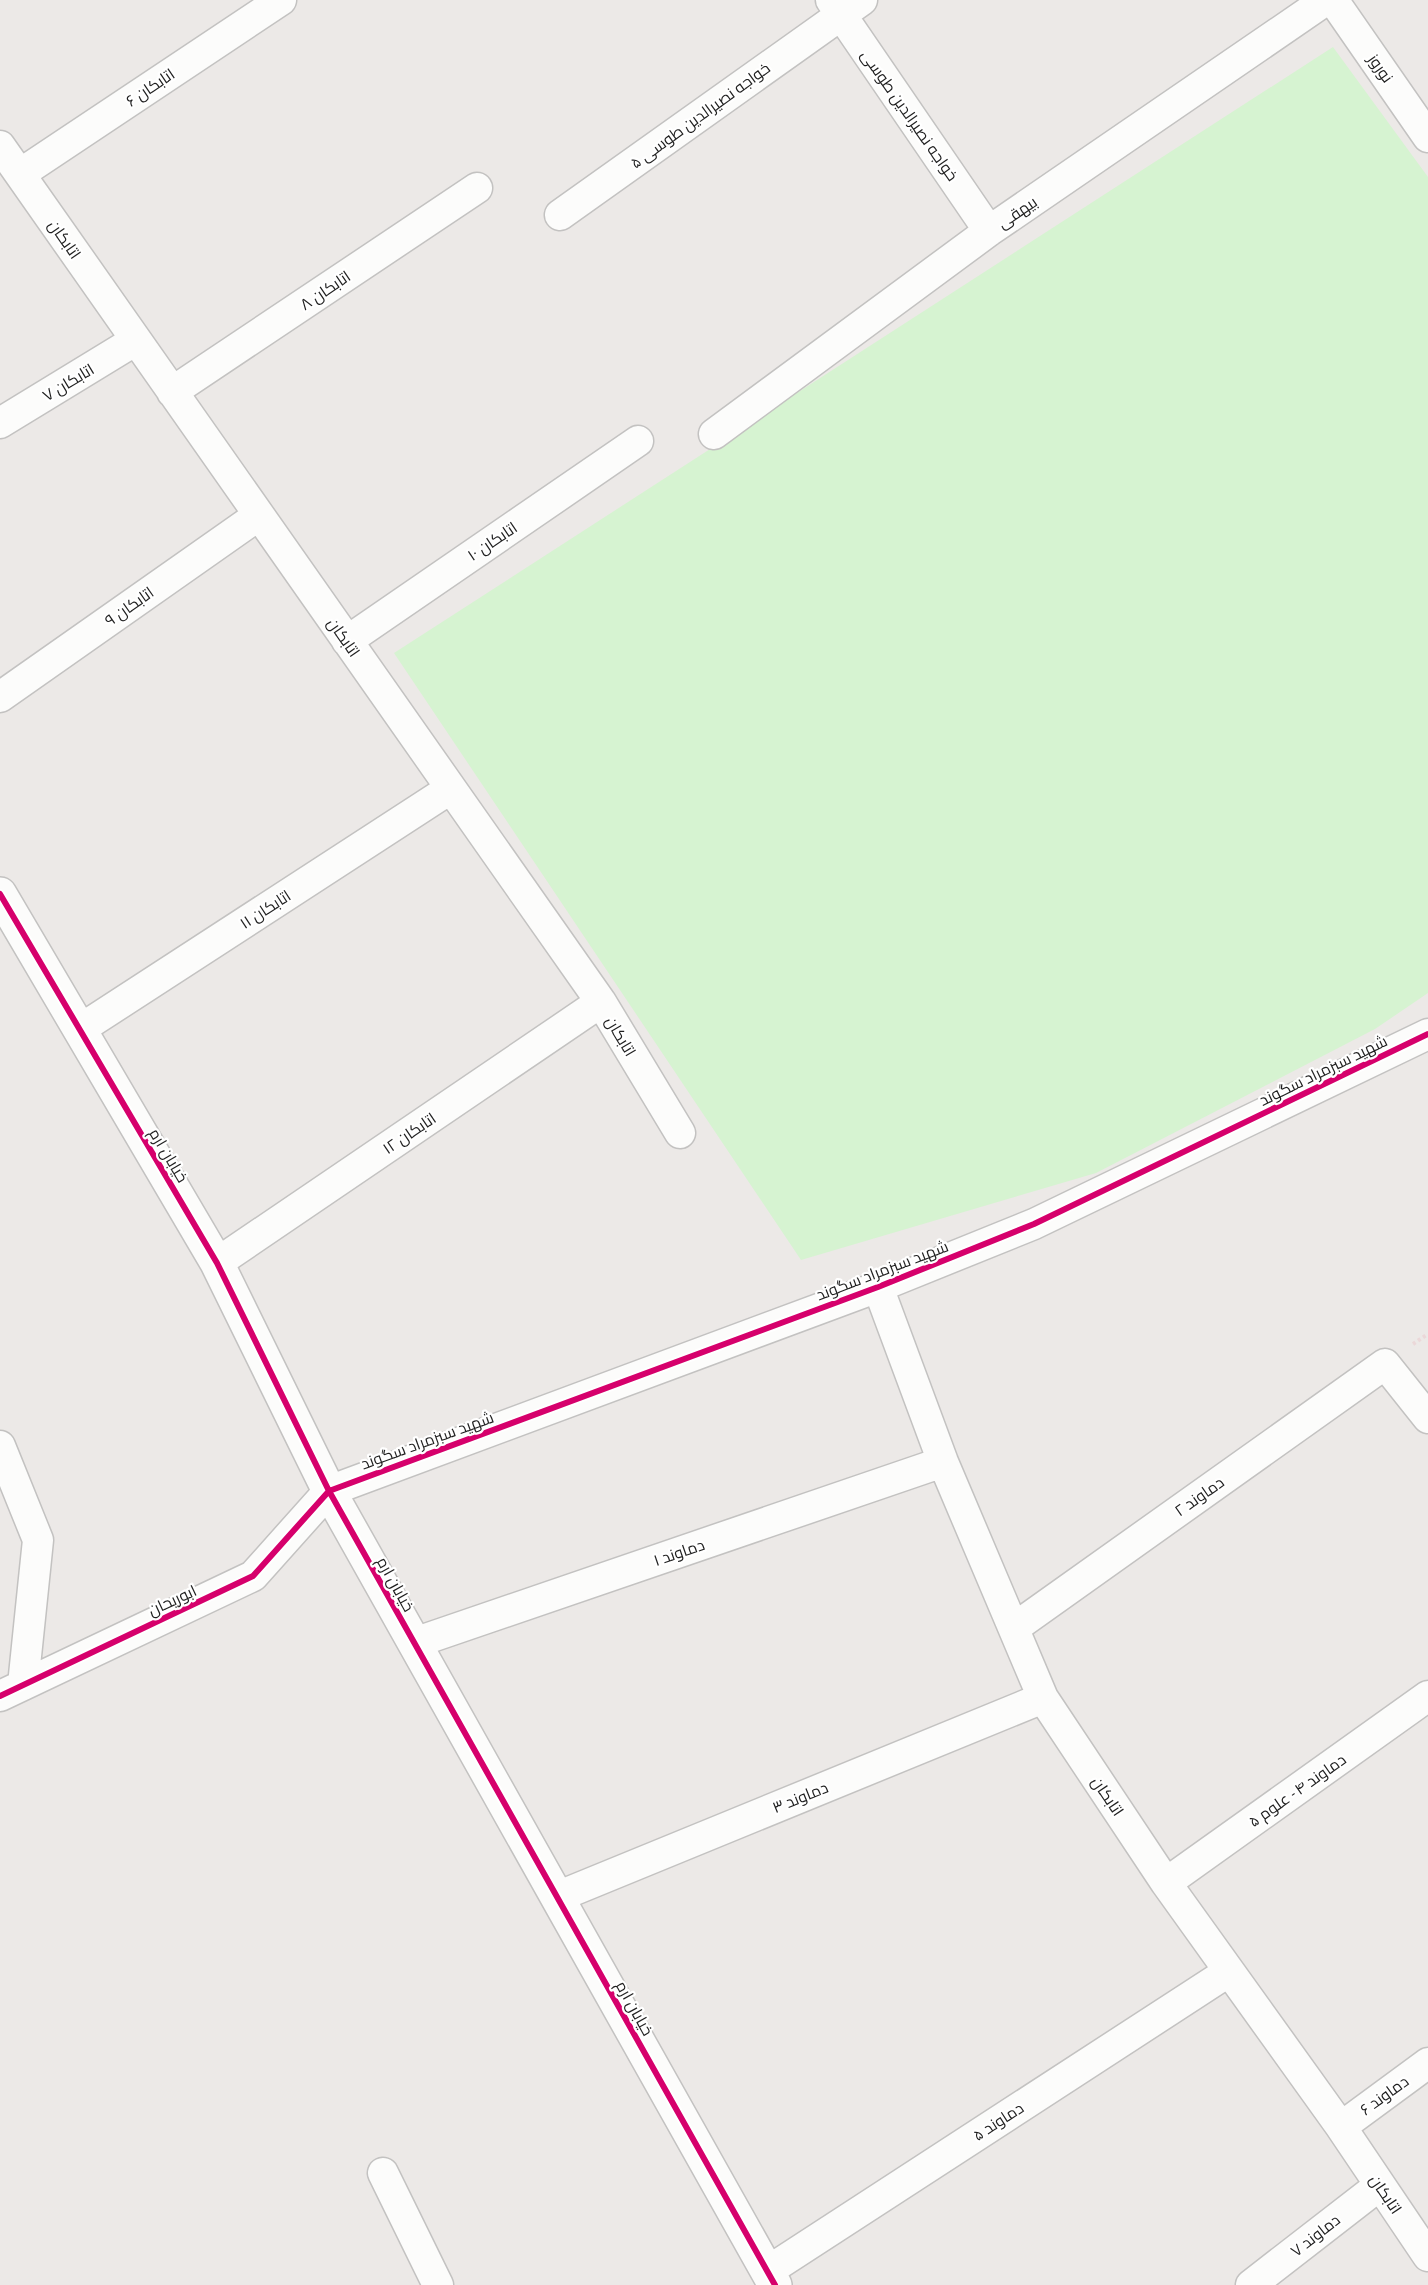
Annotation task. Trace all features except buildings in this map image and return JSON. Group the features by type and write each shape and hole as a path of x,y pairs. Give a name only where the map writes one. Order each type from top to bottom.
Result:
{"street":[{"name":"اتابکان ۶","path":"20,174 281,0"},
{"name":"بیهقی","path":"714,434 989,231 1326,0"},
{"name":"نوروز","path":"1333,0 1428,137"},
{"name":"خواجه نصیرالدین طوسی","path":"844,5 989,231"},
{"name":"خواجه نصیرالدین طوسی ۵","path":"560,215 844,5"},
{"name":"اتابکان","path":"0,146 601,1002 680,1134"},
{"name":"اتابکان ۸","path":"172,392 477,188"},
{"name":"اتابکان ۷","path":"0,423 136,340"},
{"name":"اتابکان ۱۰","path":"347,641 638,441"},
{"name":"اتابکان ۹","path":"0,697 259,515"},
{"name":"اتابکان ۱۱","path":"79,1030 450,789"},
{"name":"خیابان ارم","path":"2,903 217,1263 328,1491 772,2278"},
{"name":"اتابکان ۱۲","path":"217,1263 601,1002"},
{"name":"شهید سبزمراد سگوند","path":"328,1491 878,1287 1034,1224 1428,1035"},
{"name":"اتابکان","path":"878,1287 943,1462 1043,1698 1166,1883 1341,2127 1428,2256"},
{"name":"دماوند ۲","path":"1014,1628 1385,1364 1428,1418"},
{"path":"0,1446 38,1540 12,1691"},
{"name":"دماوند ۱","path":"414,1643 943,1462"},
{"name":"ابوریحان","path":"12,1691 253,1576 328,1491"},
{"name":"دماوند ۴ - علوم ۵","path":"1166,1883 1428,1696"},
{"name":"دماوند ۳","path":"556,1897 1043,1698"},
{"name":"دماوند ۵","path":"772,2278 1228,1972"},
{"name":"دماوند ۶","path":"1341,2127 1428,2063"},
{"path":"383,2173 438,2285"},
{"name":"دماوند ۷","path":"1251,2285 1380,2185"}],"green space":[{"path":"1333,47 1428,177 1428,993 1375,1029 1096,1173 801,1260 394,653"}],"cycle path":[{"path":"0,894 217,1263 329,1491 775,2285"},
{"path":"0,1696 253,1576 329,1491 878,1287 1034,1224 1428,1034"}]}
